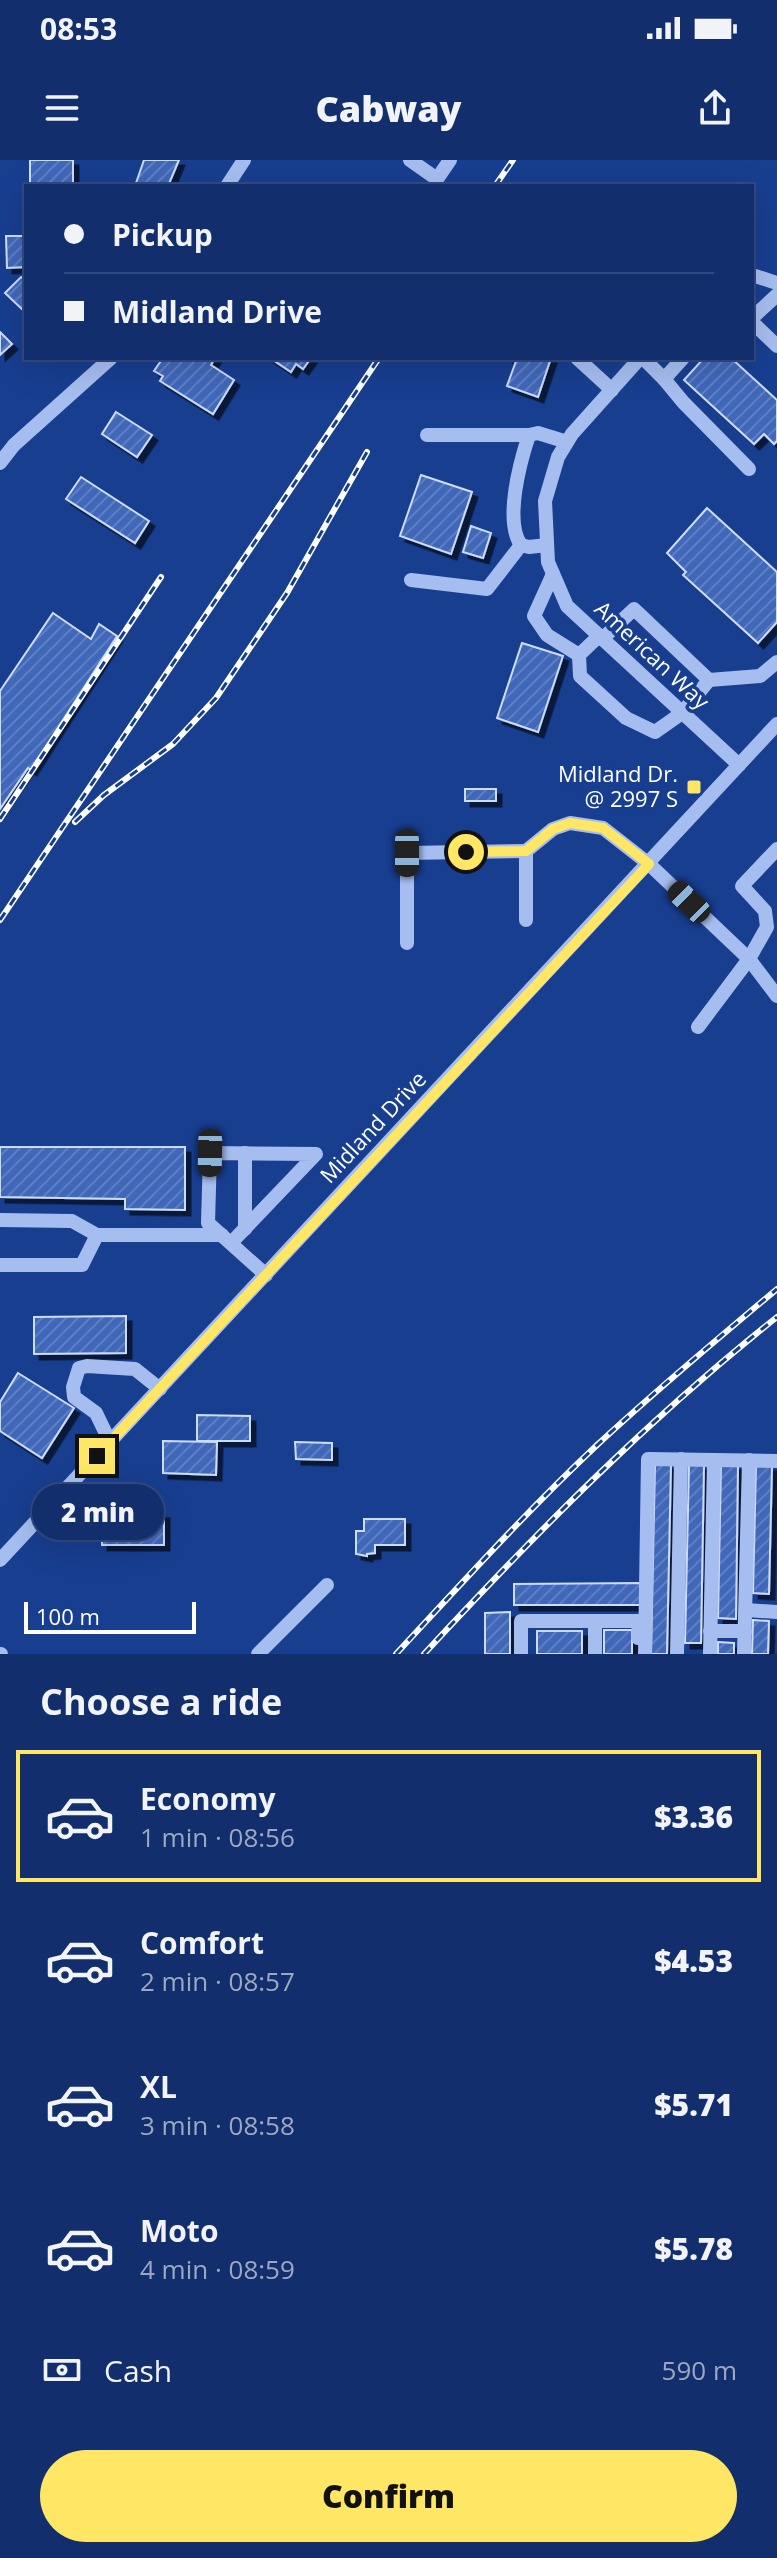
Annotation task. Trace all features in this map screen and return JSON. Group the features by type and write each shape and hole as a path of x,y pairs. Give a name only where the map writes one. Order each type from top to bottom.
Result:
{"street":[{"path":"228,184 244,160"},
{"path":"410,160 437,179 450,160"},
{"path":"754,276 777,283"},
{"path":"754,318 777,295"},
{"path":"754,322 777,346"},
{"path":"0,463 14,445 109,360"},
{"path":"579,360 612,390"},
{"name":"American Way","path":"639,360 567,442 558,457 545,501 548,562 567,606 739,765"},
{"path":"643,360 749,469"},
{"path":"664,379 681,360"},
{"path":"427,435 538,433 567,442"},
{"path":"529,435 515,494 515,536 521,545 547,545"},
{"path":"411,580 487,589 521,545"},
{"path":"553,574 534,616 547,635 579,655"},
{"path":"579,655 634,609 709,680"},
{"path":"579,655 580,676 626,718 655,732 682,713 709,680 760,676 777,662"},
{"name":"Midland Drive","path":"0,1560 739,765 775,730"},
{"path":"407,943 407,853 526,851 553,829 570,823 603,828 649,864 749,959 777,996"},
{"path":"698,1027 749,959 767,927 765,911 742,886 777,849"},
{"path":"526,851 526,920"},
{"path":"0,1220 72,1221 97,1235 227,1239 245,1229 316,1154 210,1153 208,1223 227,1239 266,1275"},
{"path":"245,1153 245,1229"},
{"path":"0,1265 82,1265 97,1235"},
{"path":"110,1442 96,1413 74,1397 73,1387 79,1368 135,1369 160,1389"},
{"path":"645,1654 648,1459 777,1461"},
{"path":"677,1654 681,1459"},
{"path":"710,1654 714,1460"},
{"path":"744,1654 749,1460"},
{"path":"258,1654 327,1585"},
{"path":"746,1610 777,1612"},
{"path":"521,1654 521,1621 639,1621 638,1654"},
{"path":"595,1621 595,1654"},
{"path":"710,1631 745,1631"}],"building":[{"path":"30,160 73,160 73,184 30,184"},
{"path":"144,160 179,160 169,184 136,184"},
{"path":"6,236 24,236 24,267 7,268"},
{"path":"21,277 24,279 24,311 5,293"},
{"path":"0,332 12,344 0,355"},
{"path":"162,360 214,360 211,365 234,380 213,414 160,381 163,376 154,371"},
{"path":"273,360 310,360 303,369 296,364 291,372"},
{"path":"513,360 550,360 538,397 507,386 516,361"},
{"path":"702,360 733,360 777,400 777,441 774,444 764,434 754,444 684,380"},
{"path":"116,412 152,435 137,457 102,434"},
{"path":"421,475 472,492 451,554 400,536"},
{"path":"81,477 149,521 135,543 66,499"},
{"path":"707,508 777,572 777,622 758,643 683,575 686,572 667,553"},
{"path":"471,526 491,533 483,558 463,552"},
{"path":"53,613 91,639 99,624 117,636 31,770 28,768 0,809 0,691"},
{"path":"522,643 563,656 538,732 497,718"},
{"path":"465,789 496,789 496,801 465,801"},
{"path":"0,1147 185,1147 185,1210 125,1209 125,1199 0,1197"},
{"path":"126,1316 126,1353 34,1354 34,1317"},
{"path":"18,1373 74,1408 42,1458 0,1431 0,1402"},
{"path":"197,1415 250,1416 250,1441 197,1441"},
{"path":"163,1441 217,1442 216,1475 163,1473"},
{"path":"295,1442 332,1443 332,1460 296,1459"},
{"path":"655,1464 671,1464 667,1654 651,1654"},
{"path":"689,1464 704,1465 701,1643 685,1643"},
{"path":"721,1465 738,1465 736,1619 718,1618"},
{"path":"756,1465 772,1466 769,1594 753,1593"},
{"path":"102,1512 164,1513 164,1545 102,1545"},
{"path":"364,1519 405,1519 405,1545 375,1545 375,1553 367,1556 356,1554 356,1531 364,1531"},
{"path":"641,1583 641,1605 514,1605 514,1584"},
{"path":"510,1612 510,1654 485,1654 485,1613"},
{"path":"753,1620 769,1621 768,1654 752,1654"},
{"path":"604,1630 632,1630 632,1654 604,1654"},
{"path":"537,1631 582,1631 582,1654 537,1654"},
{"path":"718,1642 734,1643 734,1654 718,1654"}],"railway":[{"path":"496,184 513,160"},
{"path":"0,920 378,360"},
{"path":"75,822 104,795 173,744 216,698 287,593 367,452"},
{"path":"0,819 161,577"},
{"path":"396,1654 519,1522 596,1446 777,1289"},
{"path":"424,1654 508,1564 594,1479 682,1396 777,1317"}],"place":[{"name":"Midland Dr. @ 2997 S","path":"694,787"}],"route":[{"path":"97,1456 649,864 603,828 570,823 553,829 526,851 466,852"}]}
